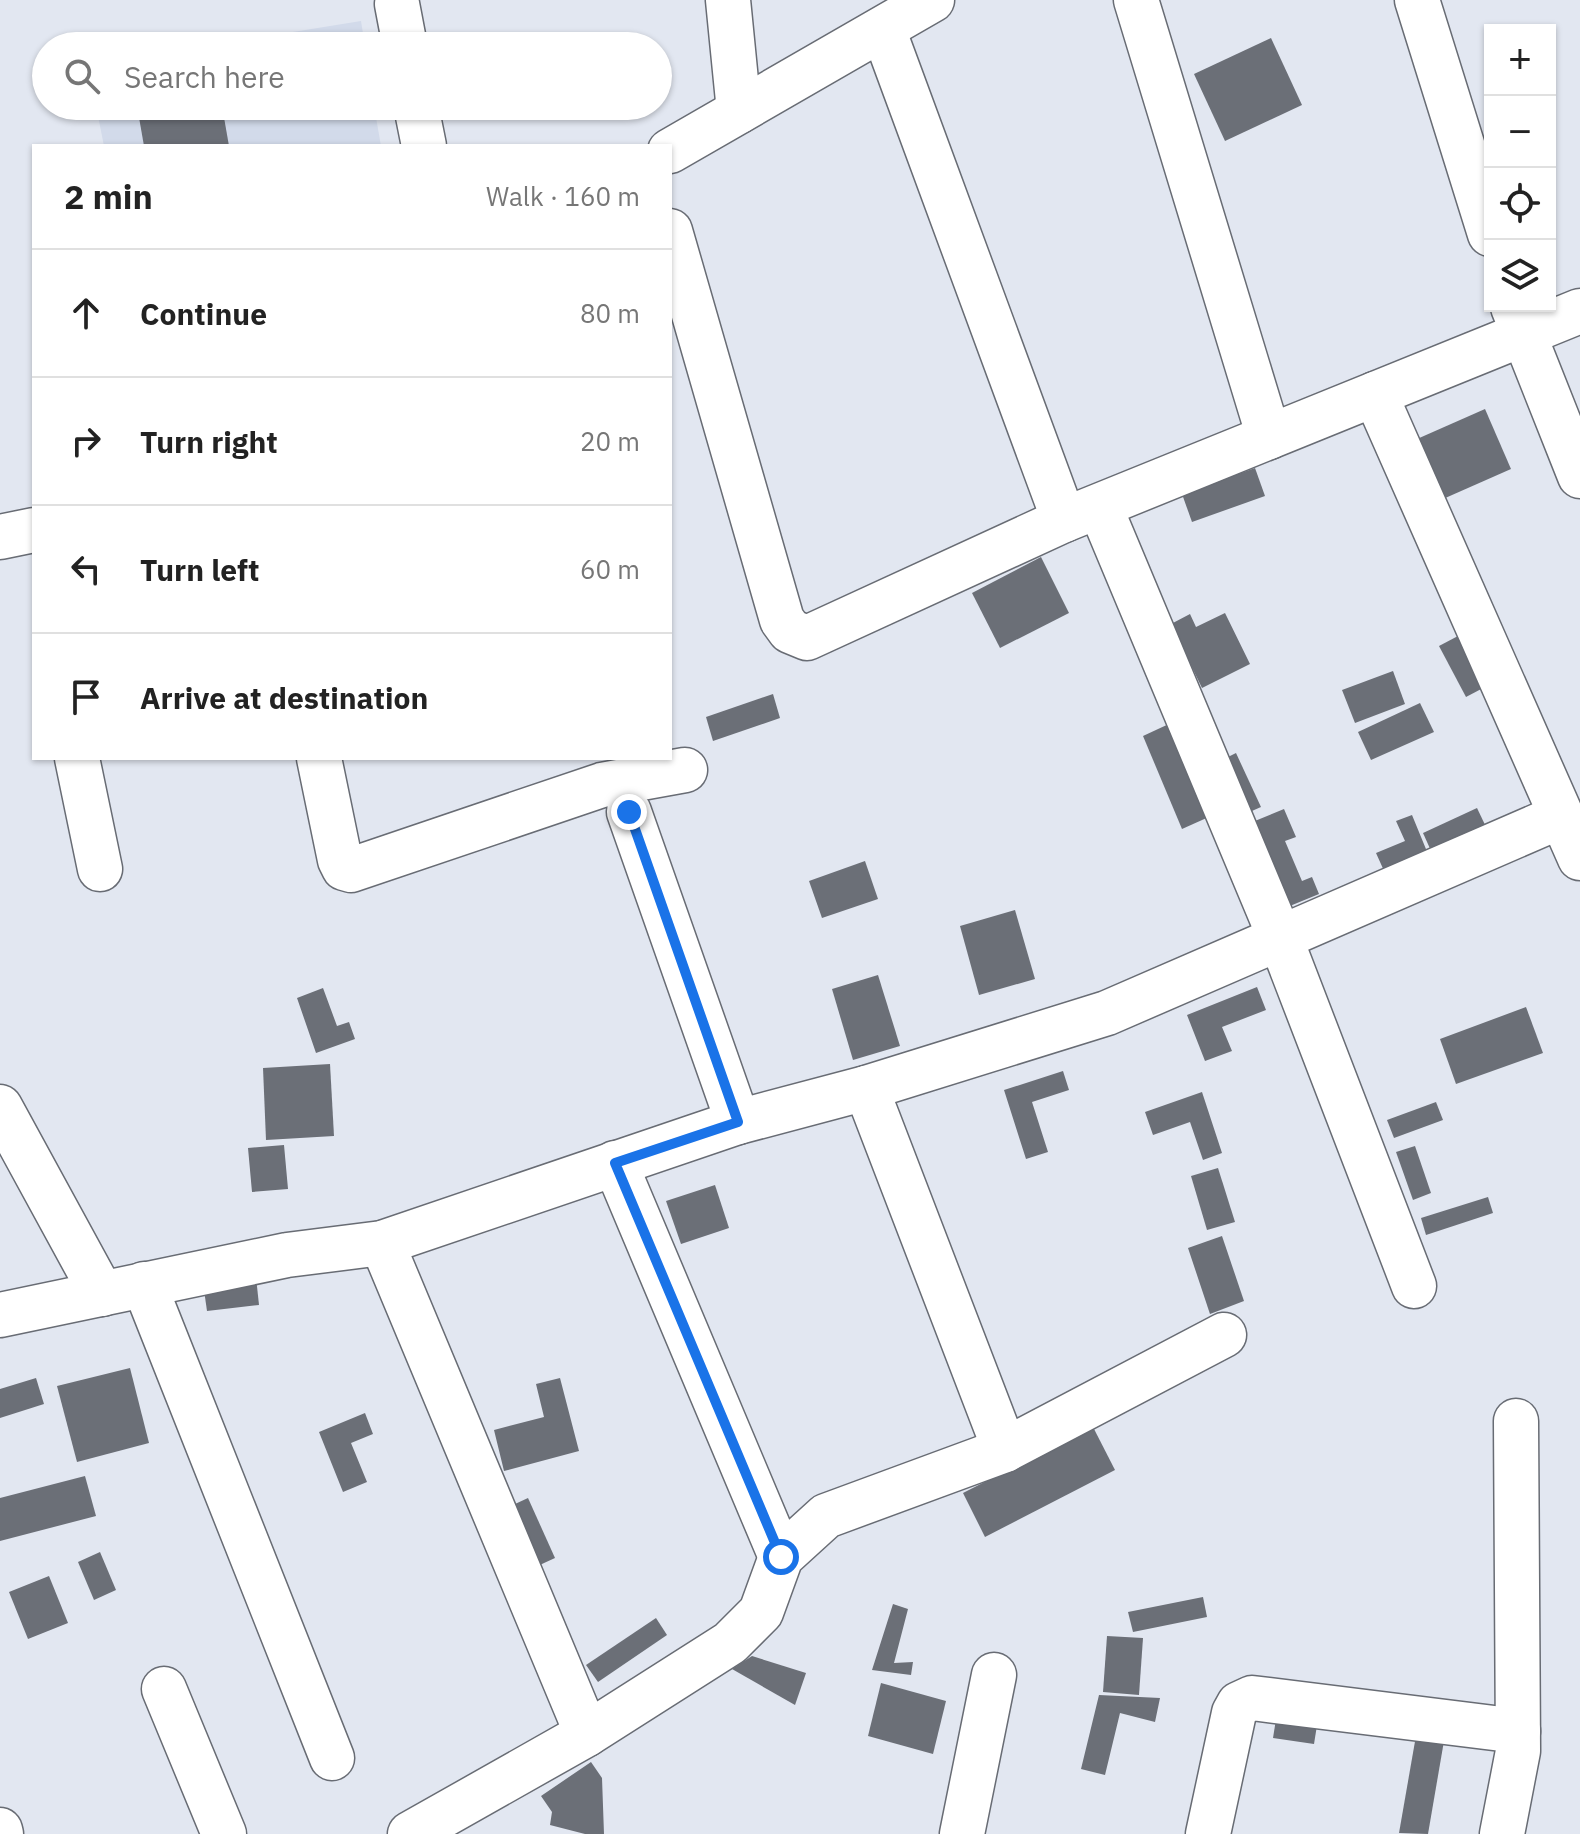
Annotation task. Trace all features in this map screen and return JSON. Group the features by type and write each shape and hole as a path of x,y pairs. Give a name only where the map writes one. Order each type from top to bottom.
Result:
{"street":[{"path":"728,0 739,111"},
{"path":"672,150 932,0"},
{"path":"1136,0 1269,437"},
{"path":"1417,0 1484,215"},
{"path":"397,4 402,32"},
{"path":"883,29 1082,514 1279,935 1414,1286"},
{"path":"419,120 424,144"},
{"path":"672,238 782,620 790,631 807,638 1082,514 1375,394 1517,320 1580,311"},
{"path":"1517,320 1580,476"},
{"path":"1375,394 1580,858"},
{"path":"77,760 100,869"},
{"path":"319,760 340,860 344,868 351,870 602,785 685,770"},
{"path":"629,812 738,1122"},
{"path":"0,1315 287,1255 382,1243 738,1122 866,1088 1107,1013 1279,935 1561,816"},
{"path":"866,1088 1005,1450"},
{"path":"0,1107 102,1294"},
{"path":"615,1163 781,1557"},
{"path":"382,1243 587,1734"},
{"path":"144,1284 332,1758"},
{"path":"410,1834 587,1734 730,1643 761,1612 781,1557 826,1516 1005,1450 1224,1335"},
{"path":"1502,1834 1518,1751 1516,1421"},
{"path":"962,1834 994,1675"},
{"path":"164,1689 224,1834"},
{"path":"1208,1834 1234,1713 1239,1704 1252,1698 1518,1731"}],"shaded area":[{"path":"361,21 363,32 292,32"},
{"path":"99,120 376,120 381,144 104,144"}],"building":[{"path":"1271,38 1302,105 1225,141 1194,74"},
{"path":"139,120 224,120 229,144 144,144"},
{"path":"1485,409 1511,469 1443,499 1417,439"},
{"path":"1255,468 1265,496 1192,522 1182,494"},
{"path":"1041,557 1069,613 1000,648 972,593"},
{"path":"1225,613 1250,664 1202,688 1171,624 1190,614 1196,627"},
{"path":"1458,636 1485,687 1466,697 1439,646"},
{"path":"1393,671 1405,704 1355,723 1342,690"},
{"path":"773,694 780,718 713,741 706,717"},
{"path":"1420,703 1434,732 1371,760 1358,732"},
{"path":"1171,723 1211,816 1182,829 1143,736"},
{"path":"1236,753 1261,807 1245,814 1220,761"},
{"path":"1477,808 1487,829 1432,853 1423,833"},
{"path":"1284,809 1296,837 1285,841 1302,881 1312,877 1319,894 1285,908 1250,823"},
{"path":"1412,815 1428,854 1385,873 1376,853 1405,841 1396,821"},
{"path":"865,861 878,899 822,918 809,881"},
{"path":"1015,910 1035,979 979,995 960,926"},
{"path":"878,975 900,1046 853,1060 832,989"},
{"path":"1257,987 1266,1010 1222,1027 1232,1051 1205,1061 1187,1015"},
{"path":"323,988 337,1026 349,1022 355,1039 316,1053 297,998"},
{"path":"1526,1007 1543,1053 1456,1084 1440,1039"},
{"path":"330,1064 334,1136 266,1140 263,1068"},
{"path":"1063,1071 1069,1090 1032,1102 1048,1152 1026,1159 1004,1090"},
{"path":"1202,1092 1222,1153 1203,1160 1190,1122 1153,1135 1145,1112"},
{"path":"1436,1102 1443,1120 1394,1138 1387,1120"},
{"path":"284,1145 288,1189 252,1192 248,1148"},
{"path":"1415,1146 1431,1193 1413,1200 1396,1152"},
{"path":"1218,1168 1235,1222 1207,1230 1191,1176"},
{"path":"715,1185 729,1228 681,1244 666,1201"},
{"path":"1488,1197 1493,1213 1426,1235 1421,1218"},
{"path":"1222,1236 1244,1301 1210,1314 1188,1248"},
{"path":"256,1277 259,1305 207,1311 203,1283"},
{"path":"130,1368 149,1443 77,1462 57,1386"},
{"path":"36,1378 44,1404 0,1418 0,1389"},
{"path":"560,1378 579,1451 504,1471 494,1430 544,1417 536,1384"},
{"path":"365,1413 373,1434 351,1443 367,1482 343,1492 319,1432"},
{"path":"1093,1427 1115,1470 985,1537 963,1493"},
{"path":"85,1476 96,1516 0,1541 0,1498"},
{"path":"528,1498 555,1558 531,1569 504,1509"},
{"path":"100,1552 116,1590 94,1600 78,1562"},
{"path":"49,1576 68,1623 28,1639 9,1592"},
{"path":"1203,1597 1207,1617 1133,1632 1128,1612"},
{"path":"893,1604 908,1609 894,1663 913,1662 911,1675 872,1670"},
{"path":"656,1618 667,1635 598,1682 586,1665"},
{"path":"1107,1636 1143,1638 1139,1695 1103,1692"},
{"path":"752,1656 806,1673 795,1705 732,1669"},
{"path":"881,1683 946,1701 933,1754 868,1736"},
{"path":"1099,1695 1160,1698 1155,1722 1120,1713 1105,1775 1081,1769"},
{"path":"1277,1713 1318,1719 1314,1744 1273,1738"},
{"path":"1417,1730 1445,1735 1428,1834 1399,1833"},
{"path":"591,1762 602,1778 604,1834 585,1834 550,1825 552,1812 541,1796"}],"route":[{"path":"629,812 738,1122 615,1163 781,1557"}]}
